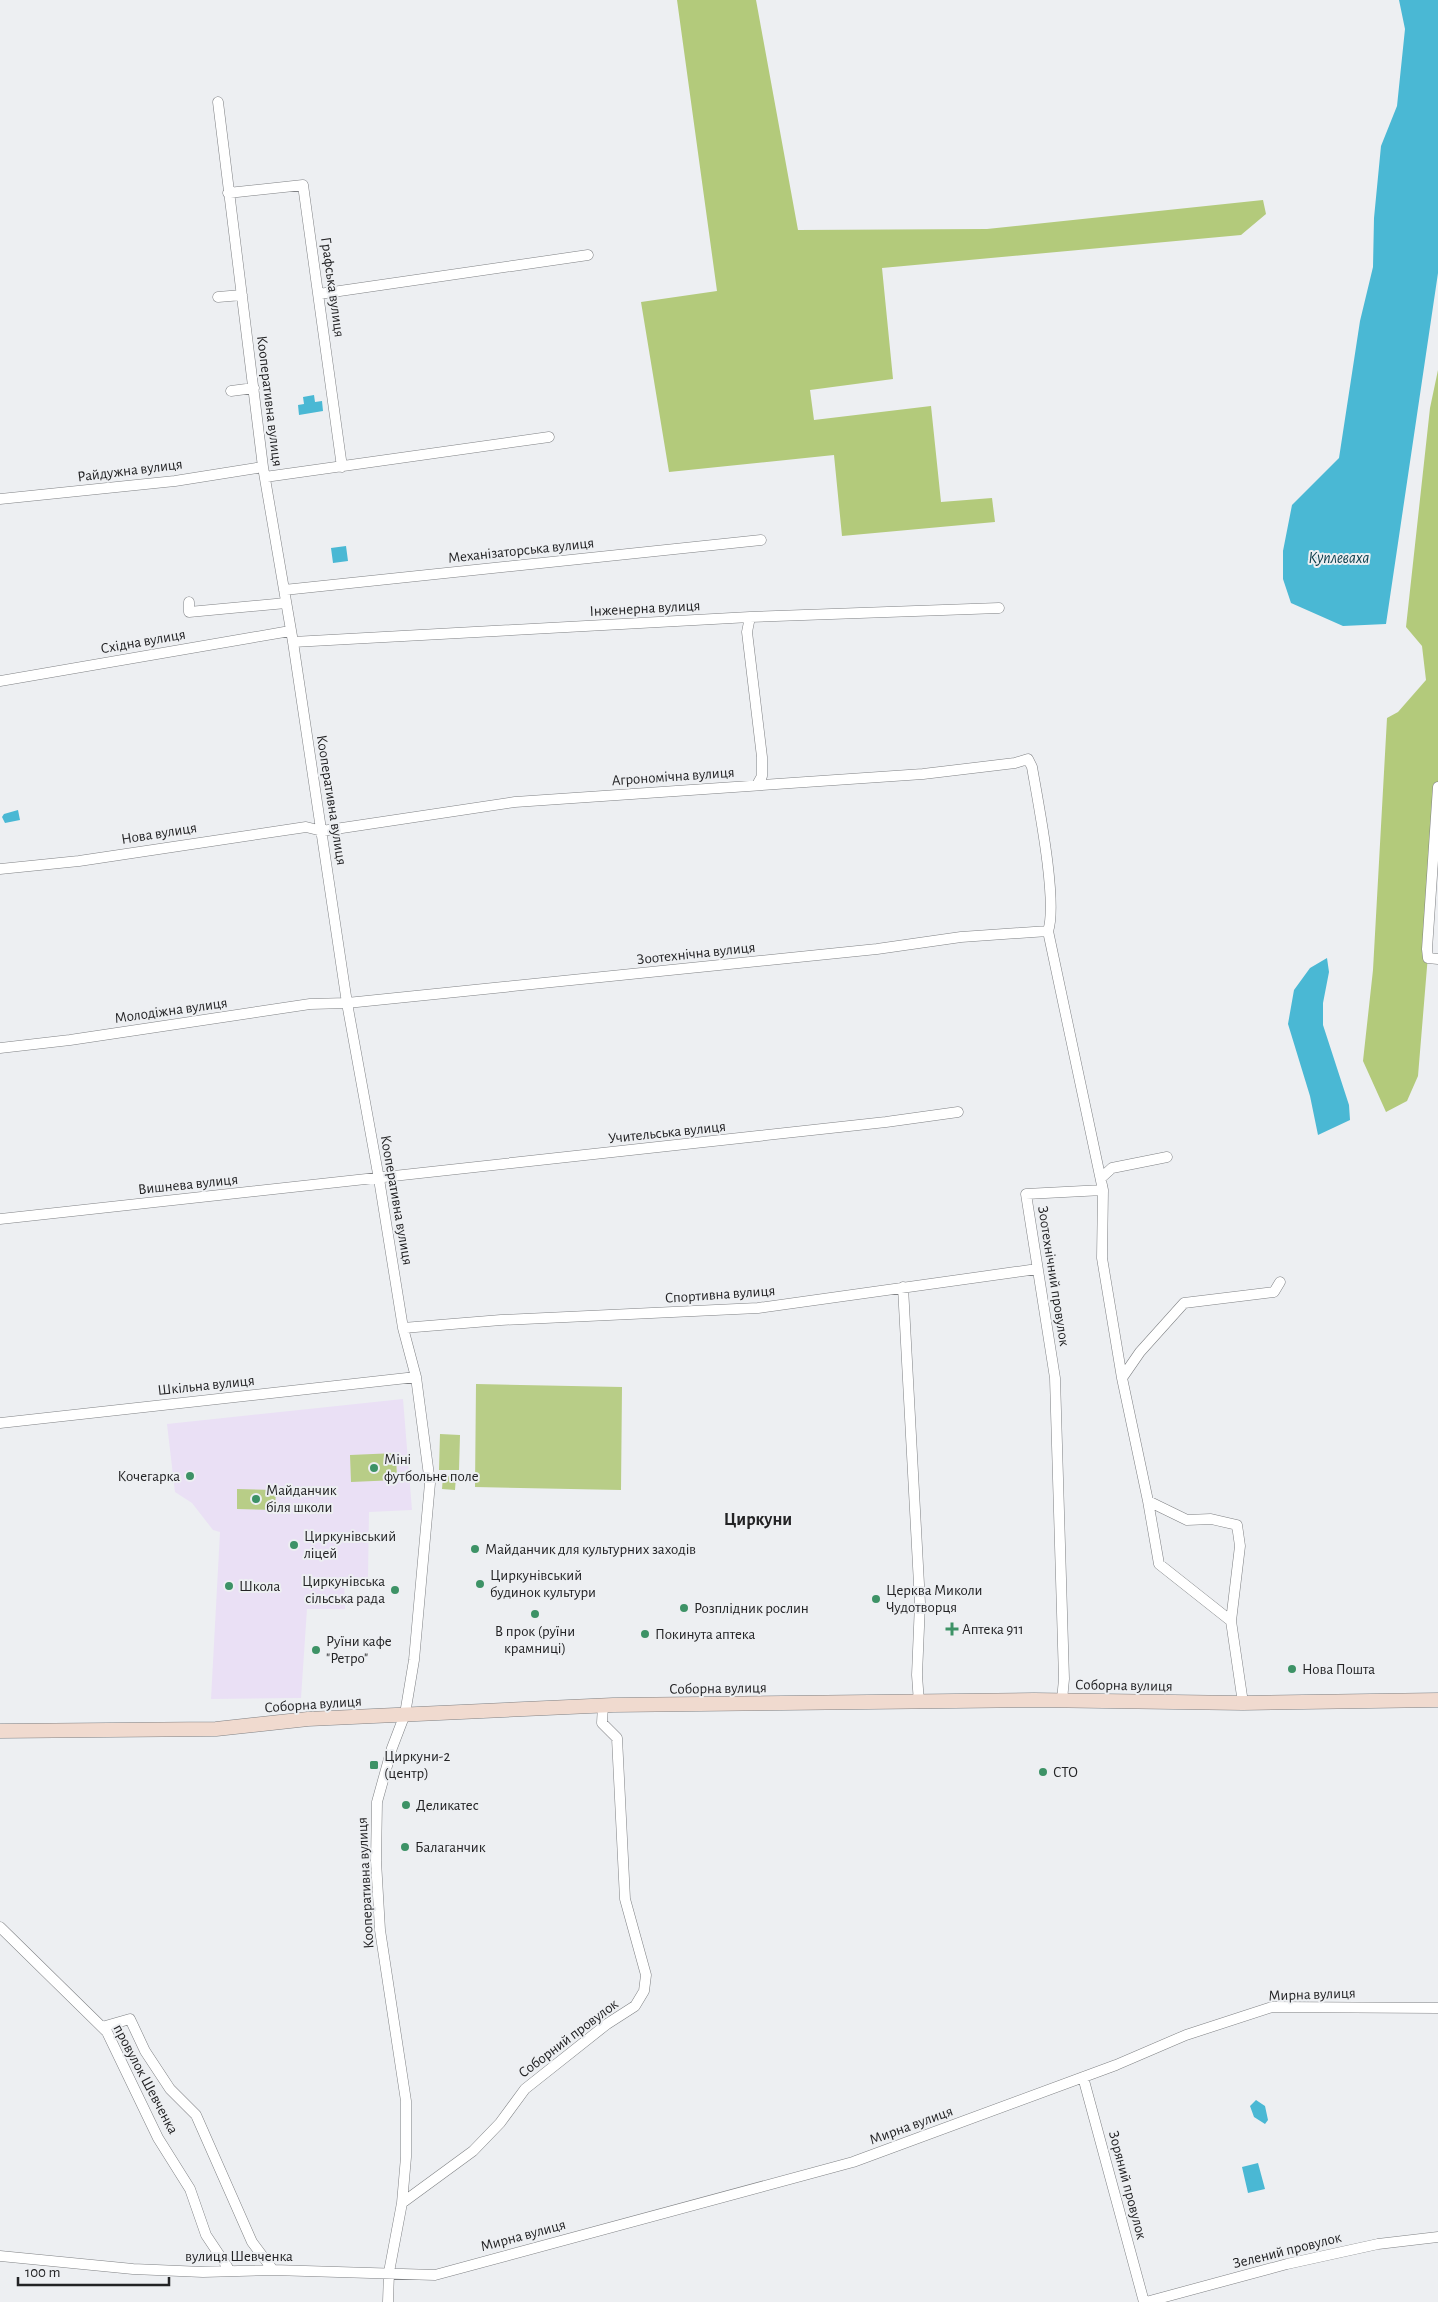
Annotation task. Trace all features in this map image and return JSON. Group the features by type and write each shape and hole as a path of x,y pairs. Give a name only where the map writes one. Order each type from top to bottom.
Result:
{"street":[{"name":"Кооперативна вулиця","path":"218,102 263,467 293,642 347,1003 379,1179 403,1328 416,1377 430,1483 414,1660 405,1714 377,1802 376,1861 380,1930 406,2102 406,2157 402,2203 389,2272 388,2302"},
{"name":"Графська вулиця","path":"228,193 303,184 342,468"},
{"path":"319,294 588,254"},
{"path":"218,297 242,294"},
{"path":"231,391 254,388"},
{"path":"265,477 342,468 549,437"},
{"name":"Райдужна вулиця","path":"0,500 175,480 263,467"},
{"name":"Механізаторська вулиця","path":"284,590 761,540"},
{"path":"189,602 189,612 286,603"},
{"name":"Інженерна вулиця","path":"293,642 750,617 999,608"},
{"path":"750,617 747,632 762,757 762,776 757,785"},
{"name":"Східна вулиця","path":"0,681 290,631"},
{"name":"Агрономічна вулиця","path":"322,831 514,802 923,774 1015,764 1028,759 1034,775 1048,877 1052,919 1048,931"},
{"path":"1438,787 1427,948 1428,958 1438,959"},
{"name":"Нова вулиця","path":"0,869 79,861 306,826 322,831"},
{"path":"1048,931 1101,1178 1103,1190 1102,1258 1122,1378 1148,1501 1159,1564 1231,1621"},
{"name":"Зоотехнічна вулиця","path":"347,1003 877,950 961,937 1048,931"},
{"name":"Молодіжна вулиця","path":"0,1048 70,1040 310,1004 347,1003"},
{"name":"Учительська вулиця","path":"379,1179 886,1122 958,1112"},
{"path":"1101,1178 1112,1168 1166,1157"},
{"name":"Вишнева вулиця","path":"0,1220 379,1179"},
{"name":"Зоотехнічний провулок","path":"1062,1700 1064,1679 1055,1378 1026,1194 1103,1190"},
{"name":"Спортивна вулиця","path":"403,1328 501,1320 758,1308 1037,1270"},
{"path":"1122,1378 1140,1352 1184,1303 1274,1292 1280,1282"},
{"path":"903,1287 920,1603 917,1676 919,1703"},
{"name":"Шкільна вулиця","path":"0,1422 416,1377"},
{"path":"1148,1501 1187,1520 1211,1519 1237,1525 1240,1546 1231,1621 1243,1703"},
{"name":"Соборна вулиця","path":"0,1731 216,1729 308,1718 603,1705 1062,1700 1243,1703 1438,1700"},
{"name":"Соборний провулок","path":"402,2203 474,2151 500,2123 525,2089 607,2024 635,2006 644,1990 646,1975 625,1899 617,1738 602,1723 603,1705"},
{"name":"провулок Шевченка","path":"0,1927 102,2027 158,2138 190,2189 206,2235 230,2271"},
{"name":"Мирна вулиця","path":"389,2272 435,2275 853,2162 1116,2066 1186,2035 1272,2007 1438,2008"},
{"path":"102,2027 130,2019 146,2051 170,2089 196,2115 252,2242 273,2270"},
{"name":"Зоряний провулок","path":"1083,2077 1145,2302"},
{"name":"Зелений провулок","path":"1145,2302 1287,2264 1368,2246 1438,2237"},
{"name":"вулиця Шевченка","path":"0,2256 133,2269 389,2272"}],"shaded area":[{"name":"Циркунівський ліцей","path":"403,1399 412,1510 369,1512 368,1578 344,1577 345,1609 307,1609 301,1698 211,1699 220,1532 213,1530 192,1503 175,1492 167,1424"}],"green space":[{"path":"677,0 756,0 798,230 987,229 1263,200 1266,214 1241,235 882,268 893,379 810,390 814,420 931,406 941,502 992,498 995,522 842,536 834,455 669,472 641,302 717,291"},
{"path":"1438,370 1438,812 1428,955 1418,1076 1407,1101 1386,1112 1363,1061 1373,970 1387,718 1398,712 1426,680 1422,646 1406,627 1430,408"},
{"path":"476,1384 622,1387 621,1490 475,1487"},
{"path":"440,1434 460,1435 459,1470 439,1470"},
{"name":"Міні футбольне поле","path":"396,1453 397,1480 351,1482 350,1455"},
{"path":"443,1476 456,1476 455,1490 442,1489"},
{"name":"Майданчик біля школи","path":"237,1489 276,1490 275,1510 237,1509"}],"water":[{"name":"Куплеваха","path":"1399,0 1438,0 1438,273 1386,624 1343,626 1291,603 1283,579 1283,551 1292,505 1339,458 1360,321 1373,267 1374,218 1381,146 1397,106 1405,29"},
{"path":"314,395 315,402 322,401 323,411 299,415 298,405 304,404 303,397"},
{"path":"346,546 348,561 333,563 331,548"},
{"path":"18,810 20,820 5,823 2,817 4,814"},
{"path":"1327,958 1329,972 1323,1003 1323,1025 1349,1105 1350,1120 1318,1135 1310,1096 1288,1024 1294,990 1310,968"},
{"path":"1256,2100 1265,2106 1268,2120 1265,2124 1254,2117 1250,2106"},
{"path":"1258,2163 1265,2189 1248,2193 1242,2167"}],"place":[{"name":"Міні футбольне поле","path":"374,1468"},
{"name":"Кочегарка","path":"190,1476"},
{"name":"Майданчик біля школи","path":"256,1499"},
{"name":"Циркунівський ліцей","path":"294,1545"},
{"name":"Майданчик для культурних заходів","path":"475,1549"},
{"name":"Циркунівський будинок культури","path":"480,1584"},
{"name":"Школа","path":"229,1586"},
{"name":"Циркунівська сільська рада","path":"395,1590"},
{"name":"Церква Миколи Чудотворця","path":"876,1599"},
{"name":"Розплідник рослин","path":"684,1608"},
{"name":"В прок (руїни крамниці)","path":"535,1614"},
{"name":"Аптека 911","path":"952,1629"},
{"name":"Покинута аптека","path":"645,1634"},
{"name":"Руїни кафе \"Ретро\"","path":"316,1650"},
{"name":"Нова Пошта","path":"1292,1669"},
{"name":"Циркуни-2 (центр)","path":"374,1765"},
{"name":"СТО","path":"1043,1772"},
{"name":"Деликатес","path":"406,1805"},
{"name":"Балаганчик","path":"405,1847"}],"district":[{"name":"Циркуни","path":"758,1519"}]}
